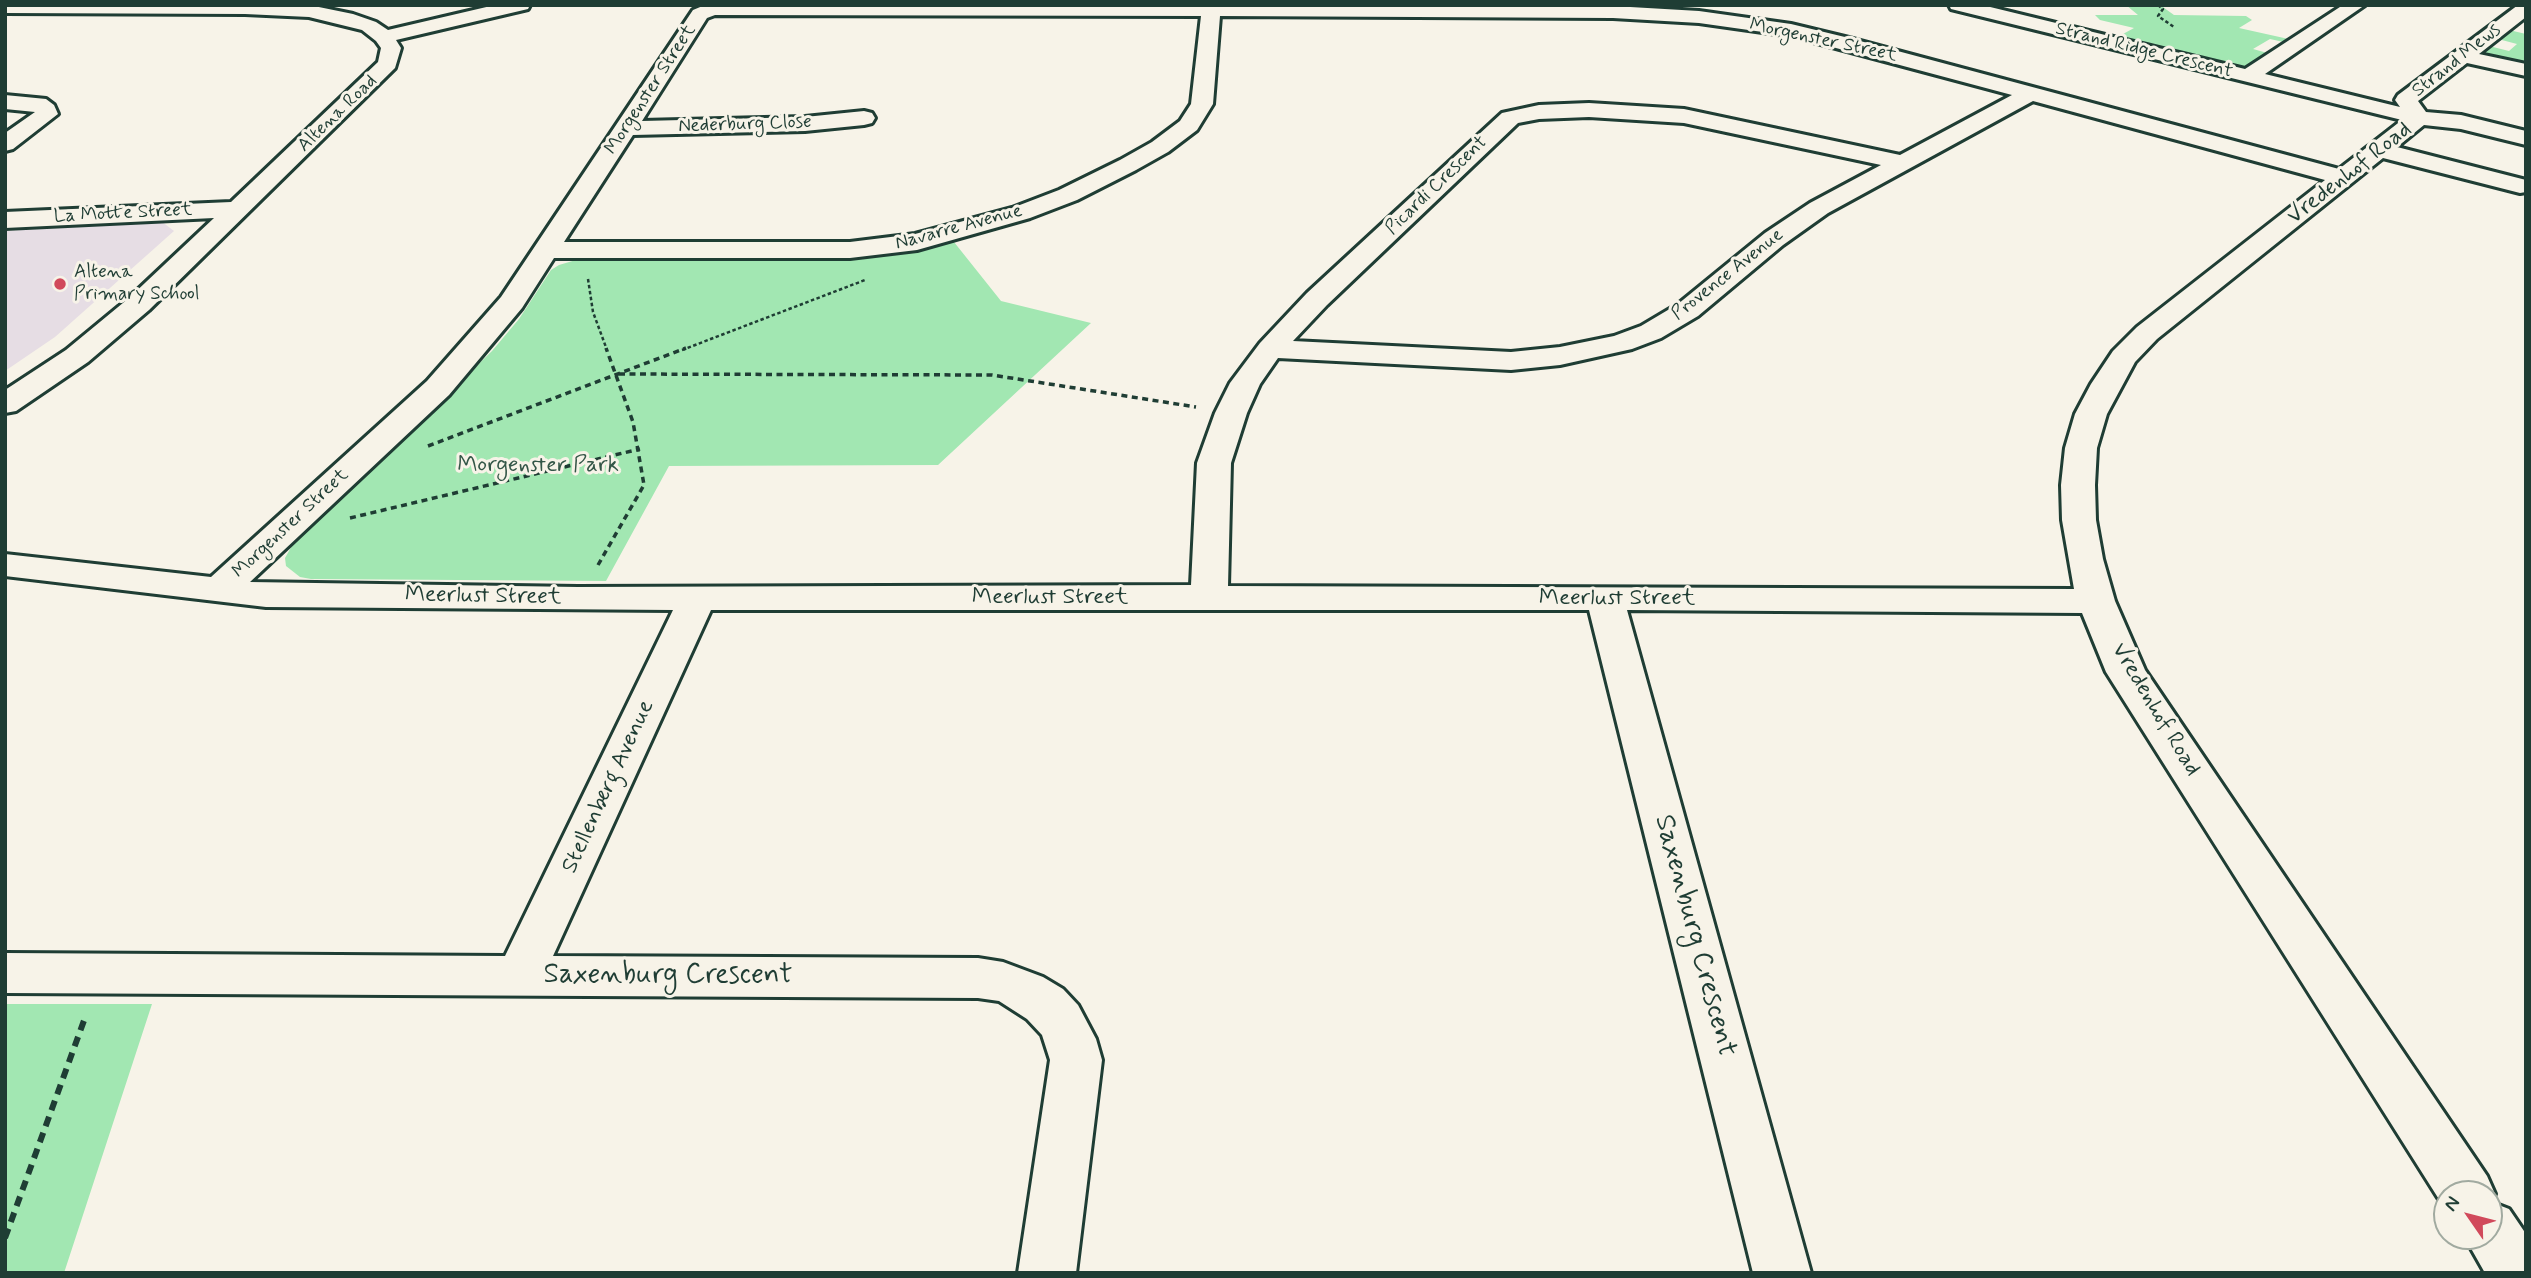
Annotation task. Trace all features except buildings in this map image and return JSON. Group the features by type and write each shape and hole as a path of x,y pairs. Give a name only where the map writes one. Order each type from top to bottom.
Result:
{"street":[{"path":"327,14 347,5"},
{"path":"5,7 245,8 327,14 369,26 384,37 521,5"},
{"name":"Strand Ridge Crescent","path":"1958,5 2419,118"},
{"name":"Strand Ridge Crescent","path":"2248,76 2356,5"},
{"name":"Strand Mews","path":"2419,118 2406,100 2526,8"},
{"name":"Morgenster Street","path":"219,590 438,388 512,302 700,14 713,9 1614,12 1699,17 1820,37 2345,178"},
{"name":"Navarre Avenue","path":"546,250 850,250 886,247 961,231 1068,195 1160,147 1189,125 1202,104 1211,10"},
{"name":"Altena Road","path":"5,404 98,339 240,209 388,64 391,48 384,37"},
{"path":"2462,56 2526,70"},
{"name":"Provence Avenue","path":"1269,349 1511,361 1560,356 1622,343 1651,332 1688,310 1774,239 1819,208 2031,93"},
{"path":"5,102 38,104 47,114 5,144"},
{"name":"Picardi Crescent","path":"1209,597 1214,463 1231,413 1245,383 1269,349 1317,299 1455,171 1499,126 1522,114 1590,110 1684,116 1901,162"},
{"name":"Nederburg Close","path":"626,128 805,124 864,118"},
{"name":"Vredenhof Road","path":"2458,1180 2126,672 2096,601 2083,546 2078,485 2081,448 2091,414 2105,384 2124,357 2147,333 2419,118 2461,122 2526,138"},
{"path":"2381,150 2517,190"},
{"name":"La Motte Street","path":"5,220 240,209"},
{"name":"Meerlust Street","path":"5,565 266,595 578,599 1209,597 2096,601"},
{"name":"Saxenburg Crescent","path":"1605,598 1782,1273"},
{"name":"Stellenberg Avenue","path":"520,975 697,599"},
{"name":"Saxenburg Crescent","path":"5,973 978,978 1003,982 1026,991 1045,1004 1060,1020 1071,1039 1076,1060 1047,1273"},
{"path":"2503,1250 2518,1273"}],"path":[{"path":"578,599 644,485 640,449 633,422 593,312 581,260 591,250"},
{"path":"427,446 874,276"},
{"path":"615,374 992,375 1231,413"},
{"path":"281,534 640,449"},
{"path":"5,1238 101,973"}],"shaded area":[{"name":"Altena Primary School","path":"161,221 174,231 55,337 5,371 5,231"}],"green space":[{"path":"2126,5 2160,5 2174,15 2246,16 2252,20 2239,28 2293,40 2288,43 2270,39 2253,49 2271,54 2245,69 2176,56 2183,52 2132,39 2124,43 2112,40 2134,28 2100,20 2095,15 2138,15"},
{"path":"2509,30 2526,34 2526,62 2521,66 2482,55 2489,46 2509,51 2517,44 2498,39"},
{"name":"Morgenster Park","path":"954,242 1001,301 1091,323 938,465 669,466 606,581 311,579 300,577 286,566 285,558 294,542 492,351 519,319 551,270 559,265 586,257 848,257 893,253"},
{"path":"5,1004 152,1004 64,1273 5,1273"}],"place":[{"name":"Altena Primary School","path":"60,284"}]}
